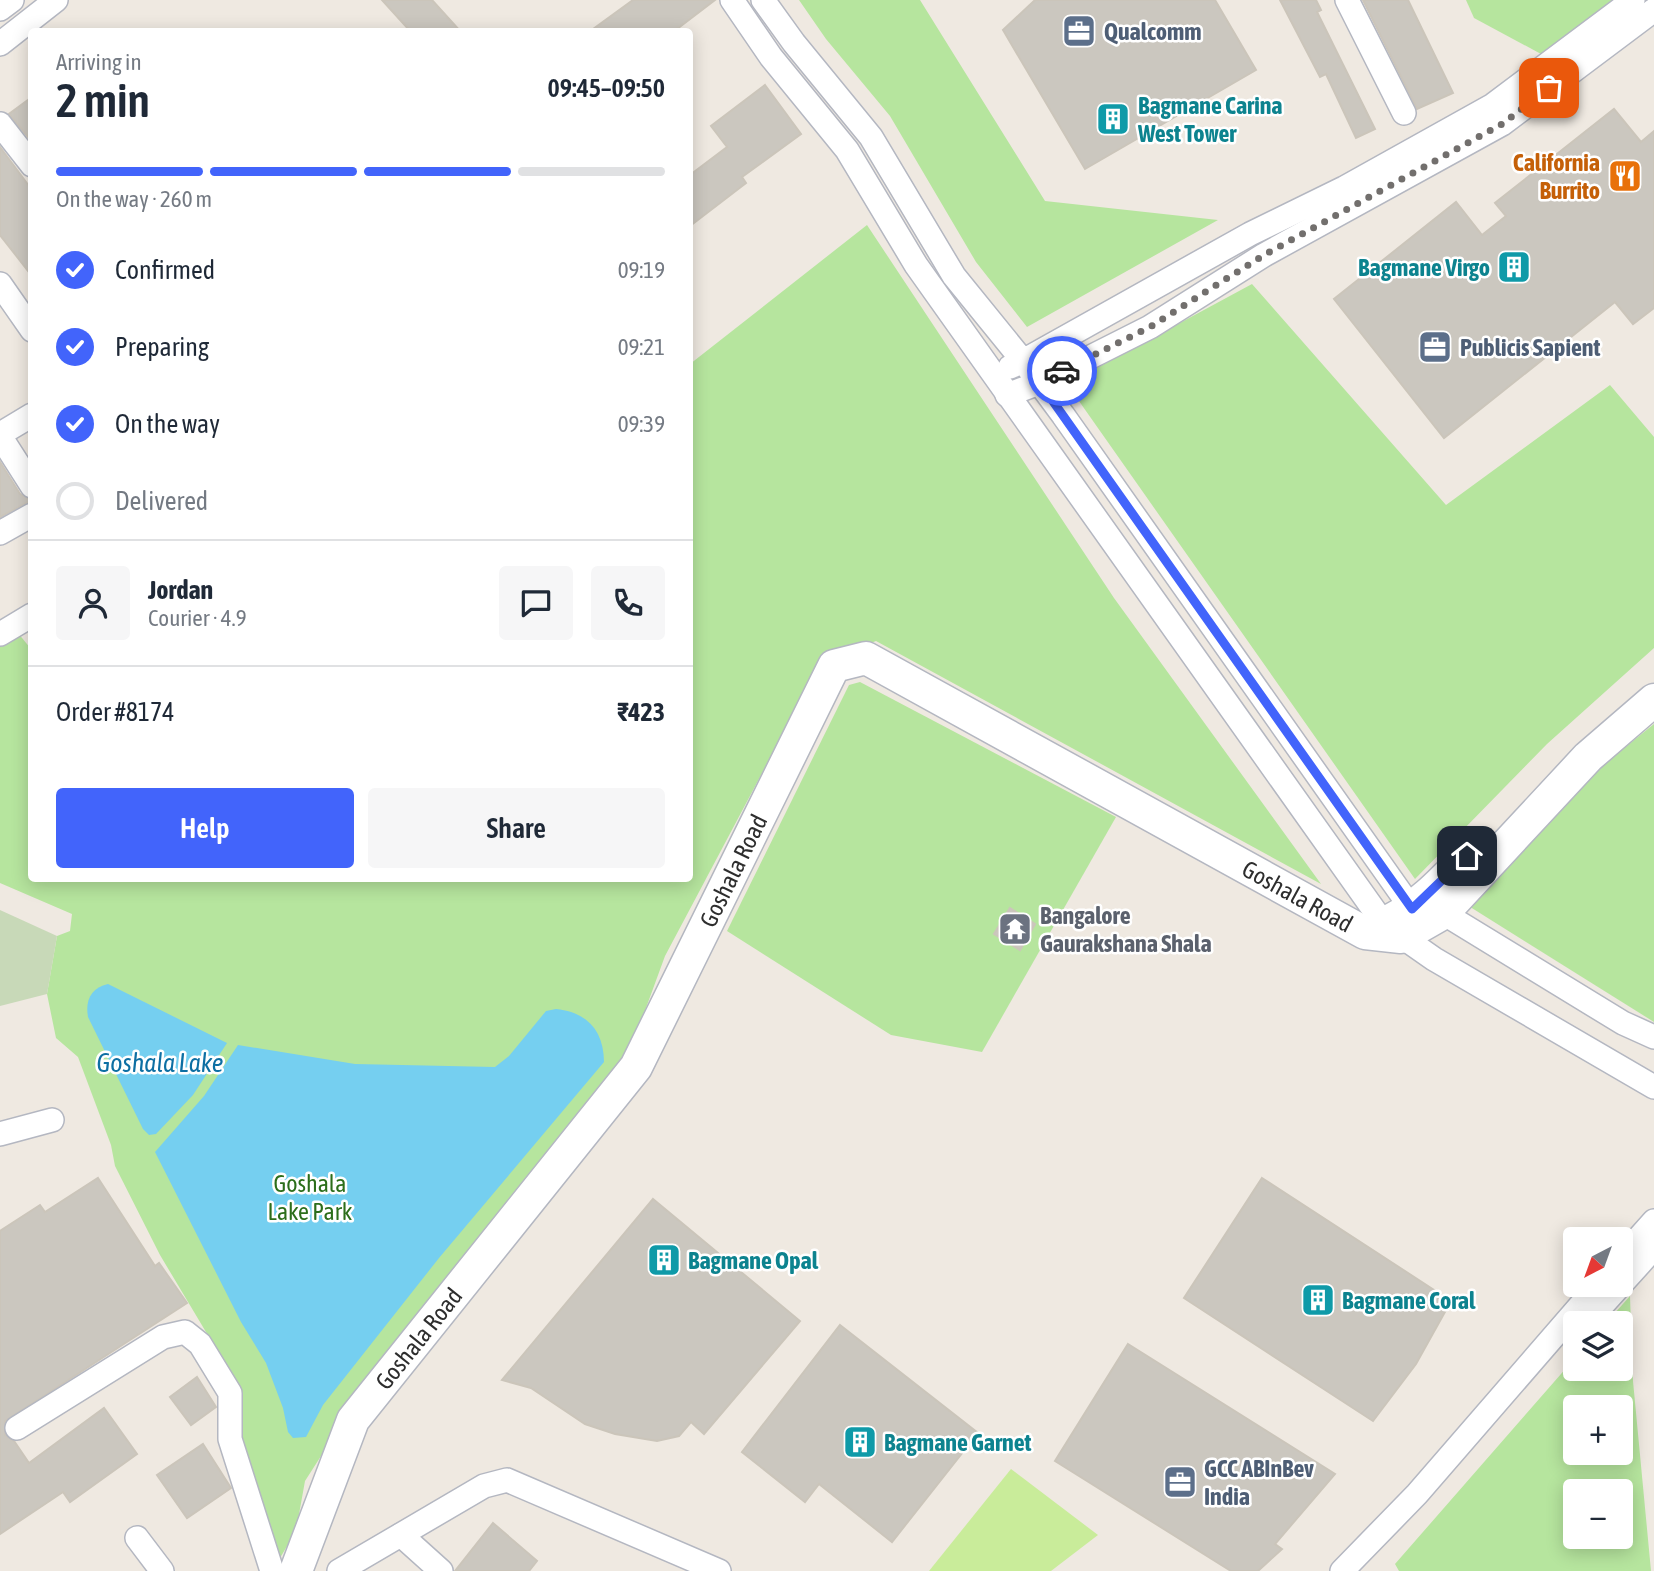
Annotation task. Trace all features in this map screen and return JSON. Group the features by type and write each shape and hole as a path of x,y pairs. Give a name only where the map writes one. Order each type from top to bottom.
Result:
{"street":[{"path":"0,9 12,0"},
{"path":"0,44 56,0"},
{"path":"732,0 771,58 847,150 916,265 1390,926 1654,1087"},
{"path":"763,0 794,43 871,137 954,276 1040,383 1390,926"},
{"path":"1347,0 1404,113"},
{"path":"993,375 1250,233 1344,188 1493,105 1633,0"},
{"path":"1007,395 1040,383 1150,327 1264,255 1502,124 1654,10"},
{"path":"0,124 28,160"},
{"path":"0,284 28,324"},
{"path":"28,418 0,435 28,480"},
{"path":"0,533 28,517"},
{"path":"0,634 28,617"},
{"name":"Goshala Road","path":"296,1571 353,1420 635,1068 834,666 866,658 1390,926"},
{"path":"1390,926 1576,744 1654,677"},
{"path":"1390,926 1443,913 1588,757 1654,699"},
{"path":"1443,913 1623,1023 1654,1037"},
{"path":"0,1134 52,1120"},
{"path":"1633,1244 1654,1221"},
{"path":"1597,1311 1654,1248"},
{"path":"1342,1571 1417,1494 1588,1297"},
{"path":"17,1428 163,1337 185,1332 200,1343 230,1393 230,1439 272,1571"},
{"path":"1363,1571 1563,1348"},
{"path":"339,1571 484,1486 507,1480 719,1571"},
{"path":"401,1535 441,1571"},
{"path":"137,1538 162,1571"}],"green space":[{"path":"799,0 920,0 1045,201 1218,220 1027,327 976,262 890,116 826,39"},
{"path":"1466,0 1615,0 1541,54 1474,18"},
{"name":"Goshala Lake Park","path":"867,225 1114,598 1321,884 876,641 821,662 665,956 635,1038 608,1083 387,1353 305,1481 296,1531 280,1558 237,1431 243,1394 160,1255 115,1166 111,1145 78,1057 56,1038 47,994 57,936 70,931 72,914 0,883 0,642 18,633 28,645 28,882 693,882 693,362"},
{"path":"1252,284 1446,505 1610,385 1654,437 1654,648 1547,744 1415,879 1067,384"},
{"path":"860,682 1116,817 982,1052 891,1035 727,931 849,685"},
{"path":"1654,724 1654,1022 1467,905 1603,765"},
{"path":"0,910 57,936 47,994 0,1006"},
{"path":"1629,1297 1631,1311 1617,1311"},
{"path":"1563,1372 1563,1381 1633,1381 1651,1571 1399,1571 1395,1564"},
{"path":"1011,1469 1098,1535 1051,1571 929,1571"}],"water":[{"name":"Goshala Lake","path":"108,984 227,1043 193,1095 156,1134 149,1135 143,1129 88,1017 87,1005 90,996 97,988"},
{"name":"Goshala Lake","path":"556,1009 577,1014 592,1025 601,1041 604,1062 439,1258 323,1405 306,1437 293,1438 288,1432 283,1408 266,1363 241,1322 155,1152 204,1096 238,1045 355,1064 495,1067 509,1056 546,1011"}],"building":[{"path":"382,0 432,0 457,28 407,28"},
{"path":"633,0 715,0 678,28 594,28"},
{"name":"Bagmane Carina West Tower","path":"1035,0 1215,0 1256,70 1085,169 1003,30"},
{"path":"1280,0 1316,0 1321,10 1317,12 1375,129 1356,138 1326,74 1320,77"},
{"path":"1363,0 1408,0 1453,93 1417,109"},
{"path":"765,85 801,134 742,177 746,183 693,224 693,173 727,147 711,126"},
{"path":"28,100 28,137 9,114"},
{"name":"Bagmane Virgo","path":"1614,109 1641,142 1654,131 1654,308 1633,324 1615,302 1444,438 1334,299 1456,202 1482,235 1506,216 1495,203"},
{"path":"0,147 28,185 28,271 0,235"},
{"path":"0,462 20,494 28,498 28,502 0,517"},
{"name":"Bangalore Gaurakshana Shala","path":"1010,908 1035,924 1020,950 994,934"},
{"path":"98,1178 155,1266 159,1263 187,1303 5,1421 5,1435 14,1441 29,1463 104,1408 137,1454 70,1502 63,1492 0,1534 0,1231 40,1205 45,1212"},
{"name":"Bagmane Coral","path":"1262,1178 1451,1301 1416,1364 1373,1421 1184,1298"},
{"name":"Bagmane Opal","path":"653,1199 800,1321 704,1434 691,1422 679,1436 657,1441 615,1434 585,1424 531,1388 502,1380"},
{"name":"Bagmane Garnet","path":"840,1325 978,1433 892,1542 819,1484 805,1502 742,1452"},
{"path":"1128,1344 1335,1474 1275,1544 1282,1549 1258,1571 1231,1571 1055,1461"},
{"path":"197,1377 216,1407 191,1425 170,1397"},
{"path":"203,1444 231,1488 187,1518 157,1475"},
{"path":"493,1523 537,1561 529,1571 455,1571"}],"way so far":[{"path":"1062,371 1150,327 1264,255 1502,124 1549,88"}],"place":[{"name":"Qualcomm","path":"1079,31"},
{"name":"Bagmane Carina West Tower","path":"1113,119"},
{"name":"California Burrito","path":"1625,176"},
{"name":"Bagmane Virgo","path":"1514,267"},
{"name":"Publicis Sapient","path":"1435,347"},
{"name":"Bangalore Gaurakshana Shala","path":"1015,929"},
{"name":"Bagmane Opal","path":"664,1260"},
{"name":"Bagmane Coral","path":"1318,1300"},
{"name":"Bagmane Garnet","path":"860,1442"},
{"name":"GCC ABInBev India","path":"1180,1482"}],"route":[{"path":"1062,371 1040,383 1412,909 1467,856"}]}
